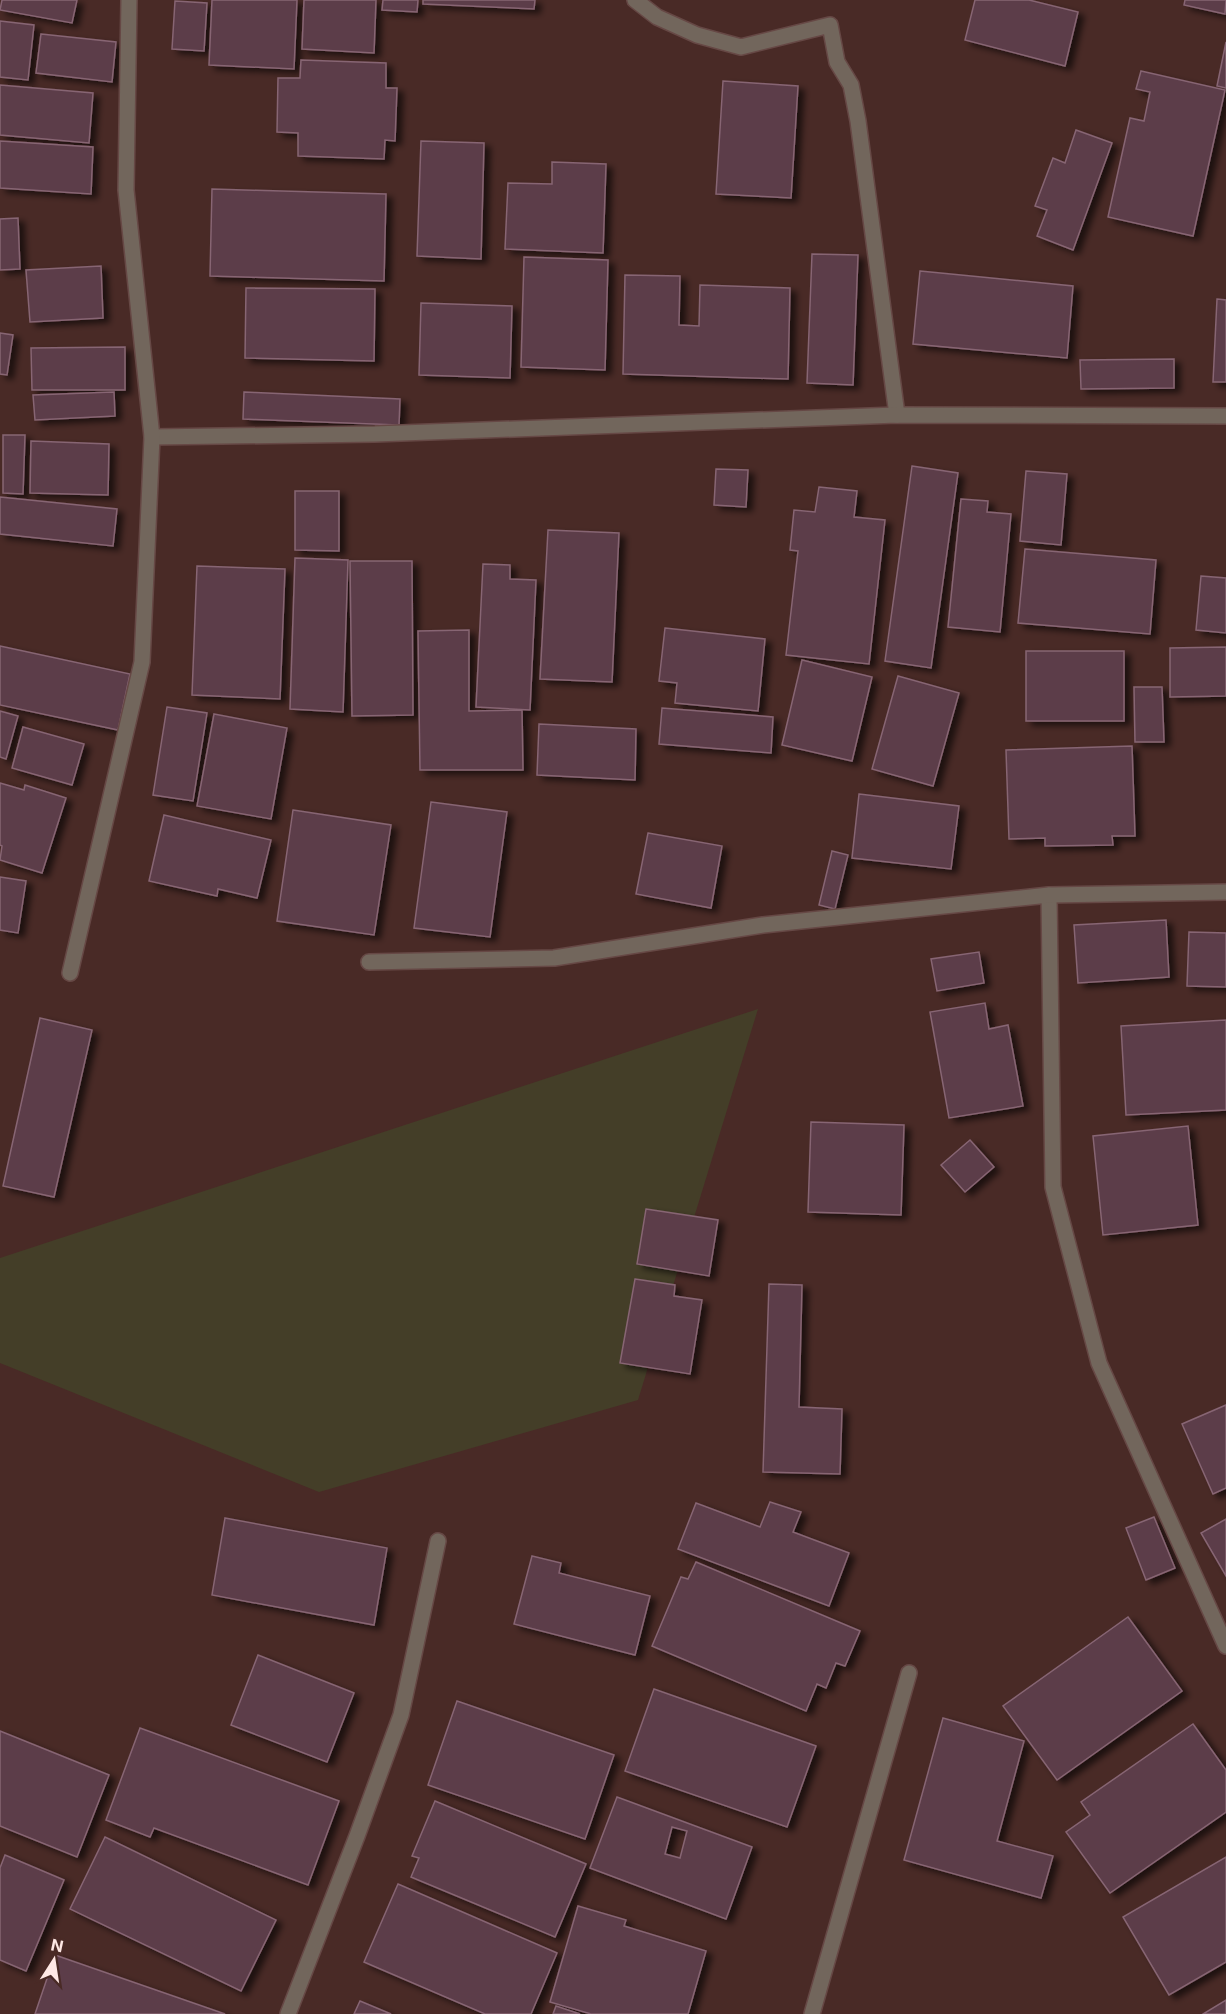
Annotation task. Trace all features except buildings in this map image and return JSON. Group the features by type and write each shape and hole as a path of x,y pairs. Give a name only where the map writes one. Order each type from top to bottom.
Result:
{"street":[{"path":"70,973 142,662 152,437 126,190 129,0"},
{"path":"635,0 657,17 697,34 741,48 830,25 837,62 851,85 858,121 897,415"},
{"path":"152,437 375,434 897,415 1226,416"},
{"path":"369,962 554,958 763,925 1049,895 1226,892"},
{"path":"1049,895 1053,1187 1099,1363 1226,1646"},
{"path":"288,2014 357,1836 401,1714 438,1541"},
{"path":"812,2014 909,1673"}],"shaded area":[{"path":"758,1009 638,1400 319,1492 0,1363 0,1258"}]}
